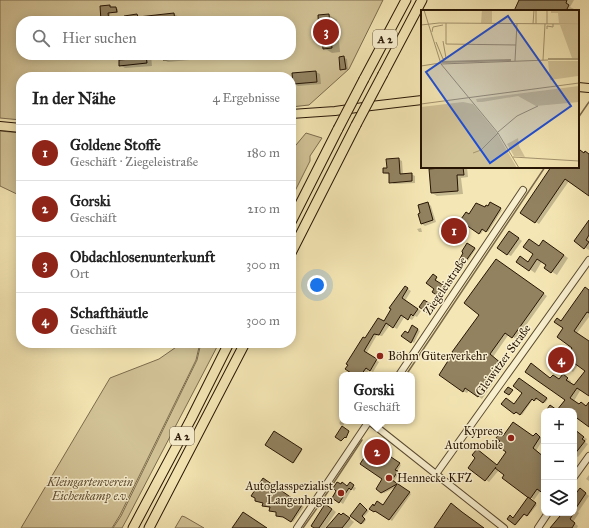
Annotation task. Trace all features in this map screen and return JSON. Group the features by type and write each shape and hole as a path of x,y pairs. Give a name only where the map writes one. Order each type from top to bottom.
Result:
{"highway":[{"name":"A 2","path":"296,212 406,0"},
{"name":"A 2","path":"296,243 422,0"},
{"name":"A 2","path":"133,528 227,348"},
{"name":"A 2","path":"149,528 242,348"}],"main road":[{"path":"579,87 589,88"},
{"path":"296,114 335,111 421,100"},
{"path":"0,126 16,128"}],"street":[{"name":"Ziegeleistraße","path":"401,372 523,190"},
{"name":"Gleiwitzer Straße","path":"436,474 589,260"},
{"path":"298,528 367,424"},
{"path":"373,424 504,528"},
{"path":"577,473 589,456"},
{"path":"538,528 546,516"}],"green space":[{"path":"0,0 383,0 349,69 309,105 296,106 296,72 16,72 16,120 0,118"},
{"path":"0,131 16,133 16,194 0,186"},
{"path":"306,133 322,138 310,156 310,161 296,189 296,145"},
{"name":"Kleingartenverein Eichenkamp e.v.","path":"175,348 199,348 196,360 120,515 112,528 21,528 110,378 159,359"},
{"path":"200,348 216,348 122,528 113,528 121,516 197,360"},
{"path":"182,516 185,517 204,528 175,528"}],"building":[{"path":"519,0 567,0 566,3 569,5 566,10 514,10"},
{"path":"110,5 110,7 116,7 117,12 108,13 108,16 101,16 100,6"},
{"path":"174,13 174,16 147,16"},
{"path":"137,14 138,16 124,16"},
{"path":"329,14 332,48 323,49 322,39 319,36 318,15"},
{"path":"344,56 346,69 340,70 339,57"},
{"path":"119,60 147,60 147,63 119,66"},
{"path":"316,71 317,82 296,84 296,73"},
{"path":"580,150 584,153 585,151 589,154 589,196 565,179 535,223 520,213 550,168 579,168"},
{"path":"399,158 400,174 412,173 412,181 389,183 389,173 383,173 383,168 387,168 386,159"},
{"path":"463,168 464,175 457,175 458,191 431,193 429,169"},
{"path":"428,202 433,220 421,224 418,214 420,213 418,205"},
{"path":"490,202 501,208 486,232 482,229 479,234 463,223 452,240 446,236 449,230 445,227 453,217 459,222 466,212 469,214 476,203 485,207 486,205 488,206"},
{"path":"589,220 589,235 586,240 589,242 584,249 574,241"},
{"path":"509,231 519,238 507,255 497,248"},
{"path":"529,239 539,246 543,240 564,255 551,273 544,268 546,265 537,259 529,271 516,262 520,256 528,262 533,254 523,247"},
{"path":"467,243 475,248 463,265 458,262"},
{"path":"496,259 544,293 512,338 505,333 490,354 502,364 478,397 465,388 463,392 439,375 453,353 452,352 479,315 464,303"},
{"path":"433,274 437,277 435,280 448,288 441,298 432,292 434,289 426,283"},
{"path":"405,286 408,288 402,298 418,309 413,316 411,314 408,320 401,315 393,328 386,323 379,335 374,334 364,351 377,359 370,371 366,368 363,372 350,372 345,369 348,365 346,364 363,337 365,338 378,318 384,321 391,309 389,308"},
{"path":"585,287 589,290 589,313 587,312 574,331 589,341 589,396 577,388 570,398 579,404 581,402 586,406 589,402 589,427 577,418 577,408 559,408 565,400 525,372 531,363 550,378 553,375 559,379 563,374 568,378 566,380 574,385 585,371 574,363 568,371 554,361 560,353 566,357 572,348 557,337 563,328 554,322 557,318 561,321"},
{"path":"424,300 434,306 429,314 419,307"},
{"path":"412,325 418,329 411,343 401,336 405,331 408,333"},
{"path":"519,378 547,398 543,403 536,398 534,401 532,399 520,415 516,412 514,414 501,404 506,398 514,404 522,393 513,386"},
{"path":"508,387 513,390 509,395 504,392"},
{"path":"513,422 533,436 536,433 540,437 533,448 541,455 541,492 537,489 530,499 502,478 504,475 495,468 485,481 468,468 475,458 472,455 477,449 497,465 506,452 496,445 500,441 496,438 499,434 503,436"},
{"path":"342,426 349,431 346,438 345,437 341,441 335,437"},
{"path":"274,431 302,449 293,463 265,445"},
{"path":"577,431 584,437 582,439 585,441 577,451"},
{"path":"374,443 387,451 385,453 400,463 395,470 398,471 392,480 410,492 389,520 369,509 373,504 374,506 377,501 383,505 397,484 381,493 376,489 382,479 360,464 367,453 368,448"},
{"path":"263,478 302,505 291,522 283,517 276,516 276,512 269,511 270,507 262,506 263,503 255,501 255,498 251,496"},
{"path":"337,482 341,484 342,482 347,486 350,482 354,485 351,490 349,488 339,503 332,498 336,491 333,488"},
{"path":"580,488 586,493 577,506 577,492"},
{"path":"528,497 536,503 527,516 524,514 515,525 507,519 510,515 513,518"},
{"path":"360,503 367,510 362,516 365,519 361,524 350,516"},
{"path":"451,503 462,512 484,528 434,528"},
{"path":"325,504 332,509 319,528 314,528 311,526"},
{"path":"243,512 267,528 232,528"},
{"path":"339,513 341,515 343,513 350,518 342,528 326,528"},
{"path":"560,516 572,516 570,519 575,523 572,528 550,528"}],"waterway":[{"path":"579,117 589,102"},
{"path":"408,372 544,168"},
{"path":"325,496 362,440"},
{"path":"303,528 322,501"}],"place":[{"name":"Obdachlosenunterkunft","path":"326,32"},
{"name":"Goldene Stoffe","path":"454,231"},
{"name":"Böhm Güterverkehr","path":"380,356"},
{"name":"Schafthäutle","path":"561,360"},
{"name":"Kypreos Automobile","path":"511,438"},
{"name":"Gorski","path":"377,452"},
{"name":"Hennecke KFZ","path":"389,478"},
{"name":"Autoglasspezialist Langenhagen","path":"341,493"}]}
